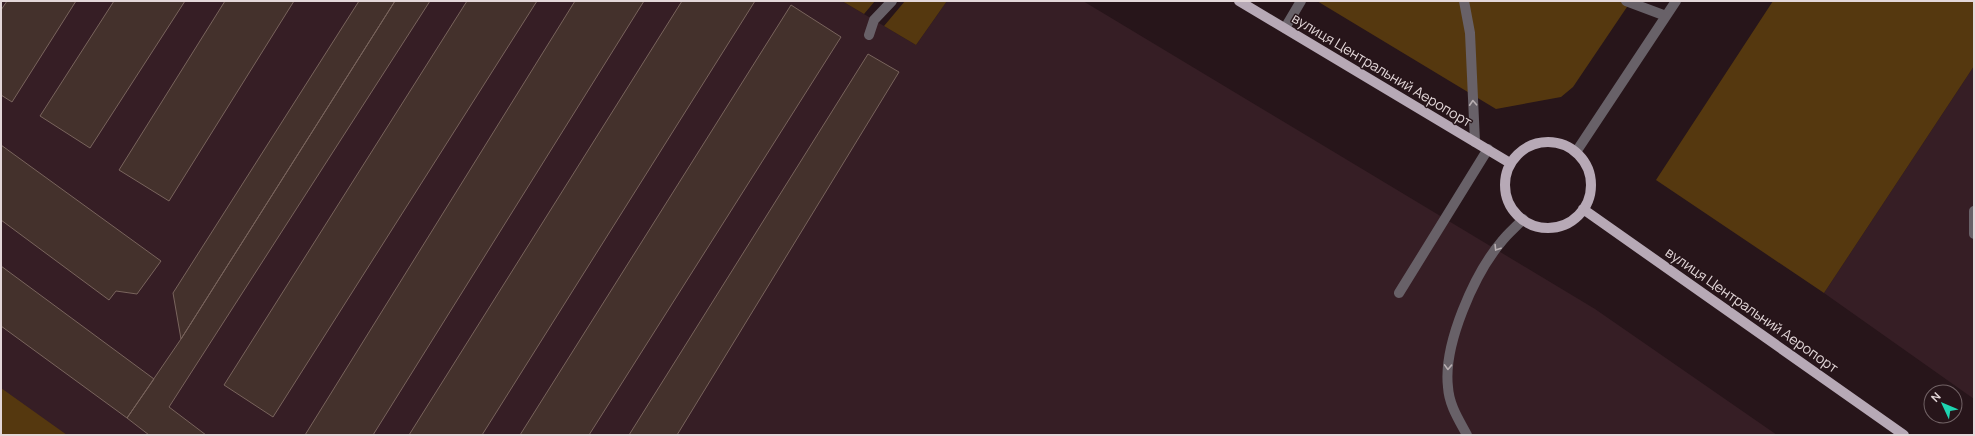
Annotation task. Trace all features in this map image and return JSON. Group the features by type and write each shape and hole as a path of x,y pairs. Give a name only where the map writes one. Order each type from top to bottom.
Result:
{"main road":[{"name":"вулиця Центральний Аеропорт","path":"1239,1 1510,163"},
{"path":"1546,142 1559,143 1572,148 1576,152 1583,158 1589,170 1591,184 1589,198 1583,209 1572,221 1558,227 1544,228 1530,224 1518,216 1509,204 1505,190 1506,176 1510,163 1520,152 1532,144 1546,142"},
{"name":"вулиця Центральний Аеропорт","path":"1583,209 1904,435"}],"street":[{"path":"869,35 874,20 892,1"},
{"path":"1285,28 1301,1"},
{"path":"1464,1 1470,33 1475,142"},
{"path":"1626,1 1666,16"},
{"path":"1576,152 1676,1"},
{"path":"1399,293 1488,149"},
{"path":"1974,211 1974,234"},
{"path":"1467,435 1454,410 1448,388 1448,358 1454,335 1473,286 1501,242 1523,219"}],"shaded area":[{"path":"1,1 842,1 916,45 947,1 1083,1 1595,309 1777,435 1,435"},
{"path":"842,1 875,1 864,14"},
{"path":"905,1 947,1 916,45 884,26"},
{"path":"1317,1 1631,1 1573,87 1561,97 1496,109"},
{"path":"1773,1 1974,1 1974,66 1824,293 1656,180"},
{"path":"1974,66 1974,399 1963,391 1963,384 1953,384 1824,293"},
{"path":"1,388 67,435 1,435"}],"building":[{"path":"7,1 76,1 12,102 1,95 1,10"},
{"path":"114,1 185,1 90,148 40,116"},
{"path":"225,1 294,1 169,201 119,170"},
{"path":"359,1 395,1 181,339 173,293"},
{"path":"395,1 430,1 169,407 206,435 149,435 127,418 181,339"},
{"path":"467,1 537,1 273,417 224,385"},
{"path":"575,1 644,1 373,435 305,435"},
{"path":"682,1 755,1 482,435 409,435"},
{"path":"791,5 841,37 589,435 520,435"},
{"path":"868,54 899,72 677,435 629,435"},
{"path":"1,145 161,261 137,294 116,291 109,300 1,220"},
{"path":"1,266 154,379 127,418 1,326"}]}
